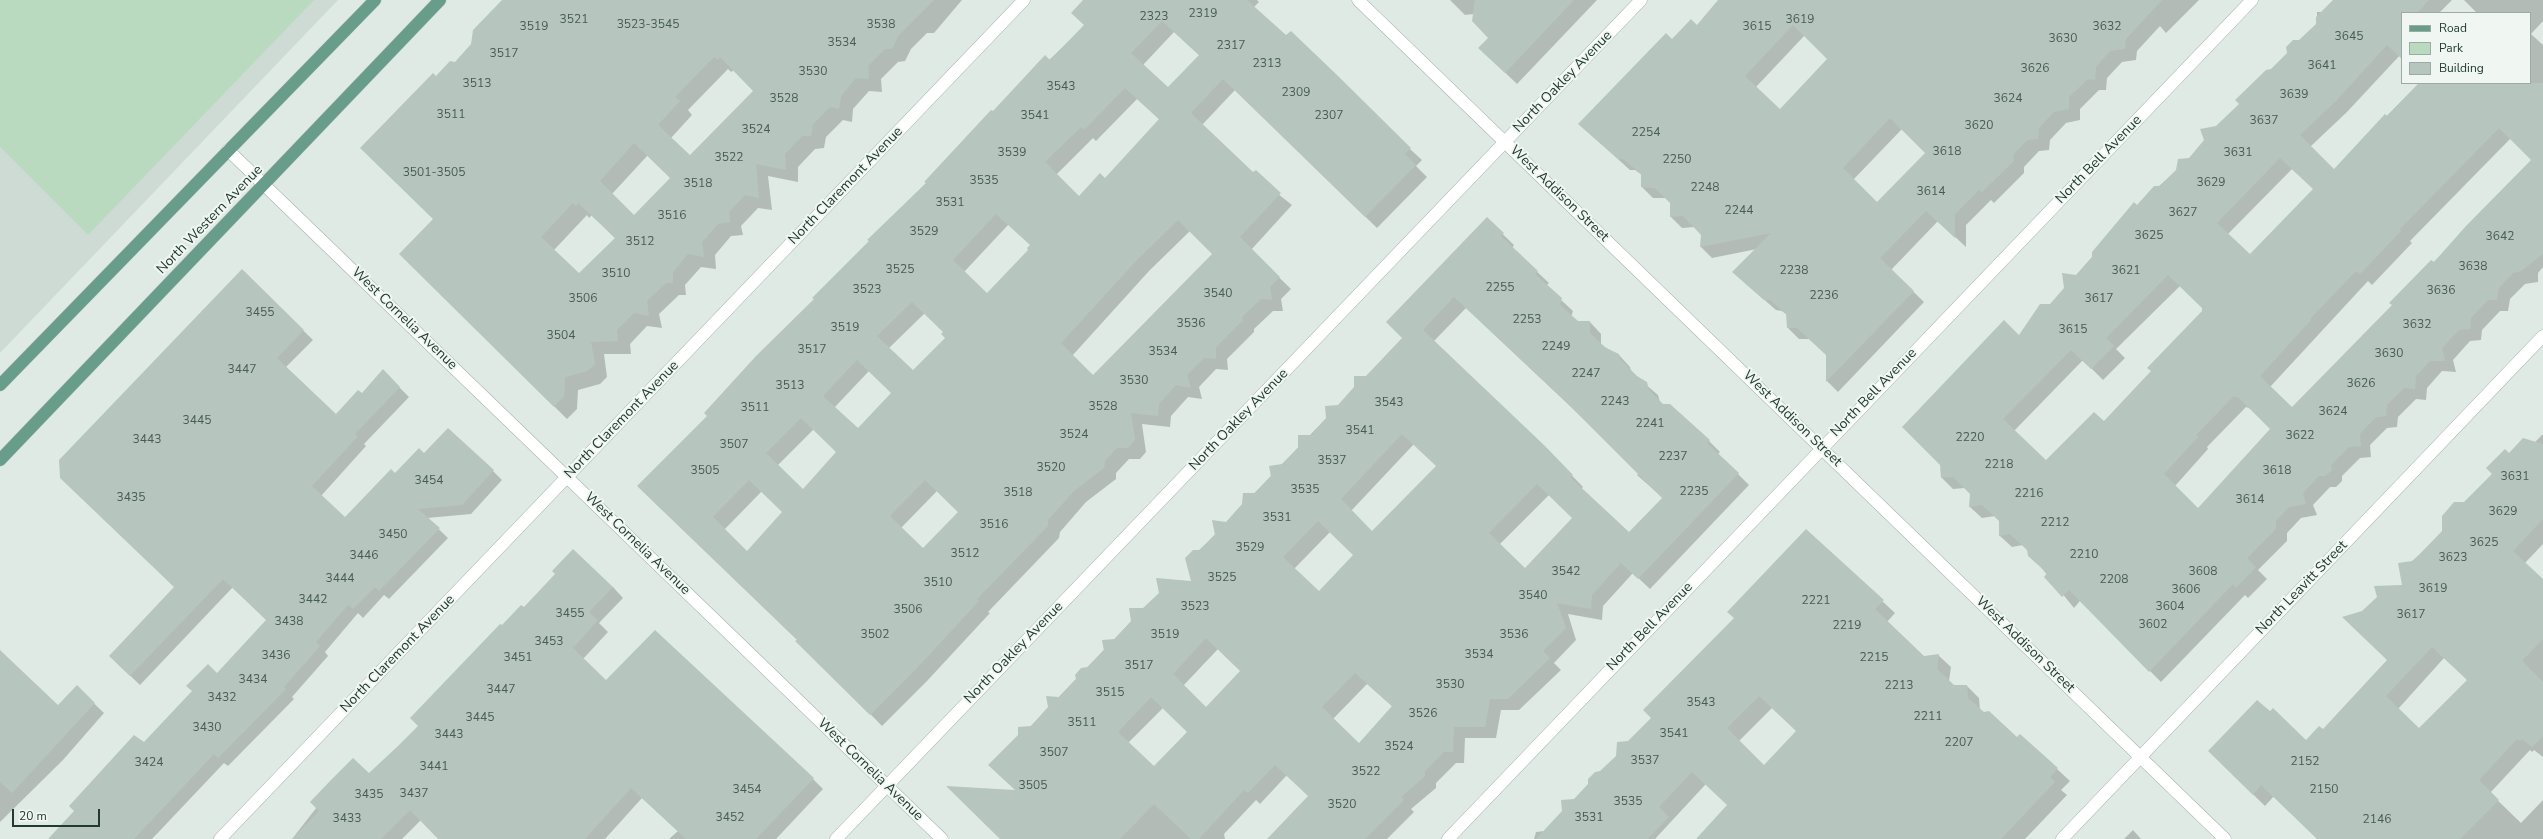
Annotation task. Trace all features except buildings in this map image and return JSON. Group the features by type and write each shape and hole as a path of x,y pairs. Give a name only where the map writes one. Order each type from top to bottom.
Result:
{"main road":[{"path":"0,385 374,0"},
{"name":"North Western Avenue","path":"0,460 265,185 440,0"}],"street":[{"name":"North Claremont Avenue","path":"220,839 1024,0"},
{"name":"West Addison Street","path":"1358,0 2226,839"},
{"name":"North Oakley Avenue","path":"836,839 1641,0"},
{"name":"North Bell Avenue","path":"1448,839 1821,448 2252,0"},
{"name":"West Cornelia Avenue","path":"228,150 942,839"},
{"name":"North Leavitt Street","path":"2062,839 2543,336"}],"shaded area":[{"path":"0,0 338,0 0,353"}],"green space":[{"path":"0,0 314,0 88,235 0,147"}]}
